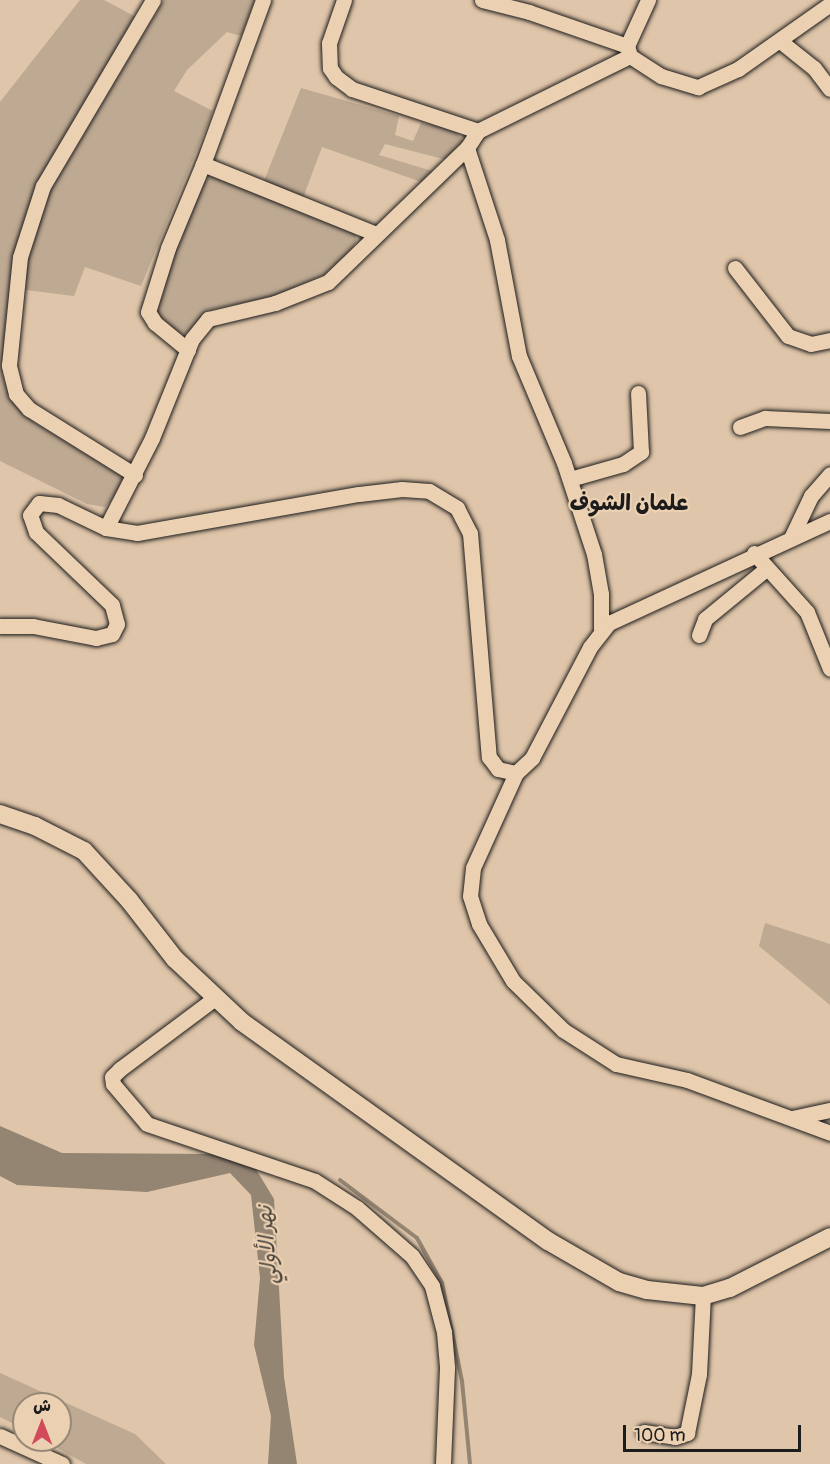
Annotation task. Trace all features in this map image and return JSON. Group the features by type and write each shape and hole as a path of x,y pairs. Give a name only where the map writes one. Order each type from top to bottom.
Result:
{"main road":[{"path":"0,814 35,826 84,851 122,891 175,959 215,998 283,1053 427,1151 548,1241 619,1282 647,1290 703,1296 730,1288 830,1237"}],"street":[{"path":"135,475 29,409 16,394 9,365 20,257 43,186 153,0"},
{"path":"188,351 155,323 148,312 168,248 203,164 263,0"},
{"path":"344,0 329,43 330,68 336,77 352,89 478,131"},
{"path":"482,0 529,12 628,51 661,76 698,87 724,77 780,41 830,4"},
{"path":"106,528 135,475 188,351 208,319 275,303 317,288 337,274 467,148 478,131 628,51 648,0"},
{"path":"780,41 814,68 830,88"},
{"path":"467,148 497,240 519,356 570,479 597,569 601,629"},
{"path":"203,164 376,234"},
{"path":"735,268 788,336 811,344 830,340"},
{"path":"570,479 623,464 641,452 638,393"},
{"path":"740,427 765,418 830,421"},
{"path":"791,538 811,496 830,474"},
{"path":"0,626 33,626 96,638 112,634 117,617 111,605 36,532 30,515 39,503 52,503 106,528 147,532 402,489 429,491 445,498 465,519 474,550 489,757 498,769 516,773"},
{"path":"830,521 630,610 601,629 532,758 516,773 473,868 471,886 474,913 504,970 540,1011 576,1040 616,1064 687,1080 830,1133"},
{"path":"754,553 807,612 830,669"},
{"path":"699,635 705,619 767,568"},
{"path":"215,998 120,1069 112,1077 112,1084 131,1111 147,1124 315,1181 357,1208 412,1256 435,1294 444,1332 447,1368 443,1464"},
{"path":"789,1119 830,1110"},
{"path":"644,1432 682,1436 689,1426 701,1353 703,1296"},
{"path":"0,1436 62,1464"}],"shaded area":[{"path":"80,0 104,0 136,17 13,256 2,374 11,399 32,421 123,477 116,495 105,507 87,504 0,461 0,102"},
{"path":"164,0 255,0 241,36 227,32 187,70 174,91 213,111 141,286 85,267 74,296 26,290 27,257 47,196"},
{"path":"301,88 399,116 395,135 413,141 421,123 453,128 462,140 462,152 451,161 385,144 379,155 439,173 427,184 322,147 303,198 264,181"},
{"path":"212,176 356,232 356,241 351,251 325,274 272,297 207,310 188,332 178,334 169,329 152,306 200,185"},
{"path":"765,923 830,944 830,1005 759,946"},
{"path":"0,1373 42,1392 12,1392 12,1423 0,1417"},
{"path":"72,1406 135,1434 166,1464 86,1464 64,1452 72,1452"}],"water":[{"name":"نهر الأولي","path":"0,1126 62,1153 216,1154 251,1161 274,1199 284,1377 297,1464 268,1464 271,1416 254,1345 260,1278 251,1195 230,1173 147,1192 17,1185 0,1176"}],"waterway":[{"path":"340,1180 417,1238 442,1283 462,1381 470,1464"}],"district":[{"name":"علمان الشوف","path":"629,504"}]}
